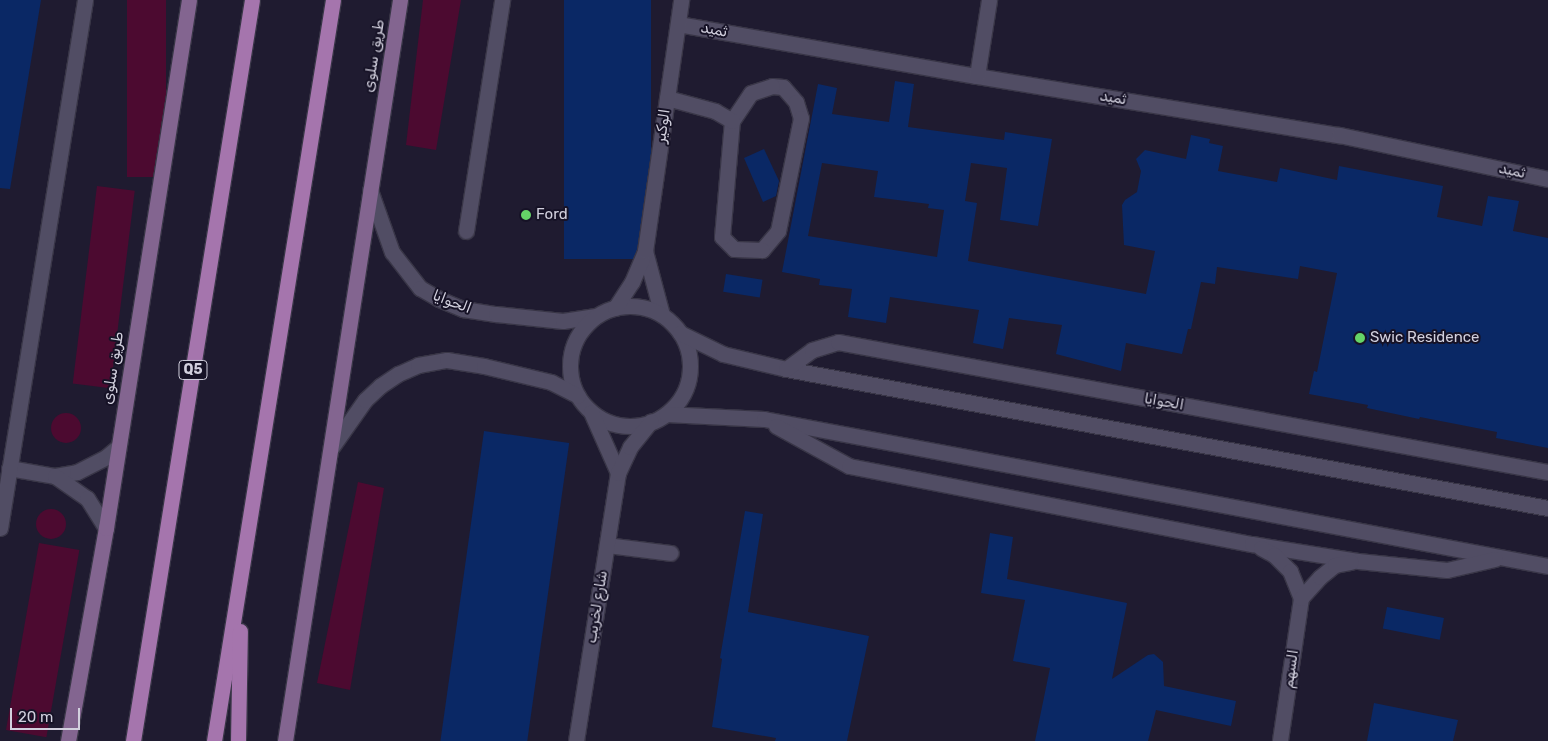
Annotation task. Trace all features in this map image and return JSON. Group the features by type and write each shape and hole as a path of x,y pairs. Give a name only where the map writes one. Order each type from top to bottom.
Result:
{"highway":[{"name":"Q5","path":"133,741 252,0"},
{"path":"214,741 333,0"},
{"path":"238,741 242,572"}],"main road":[{"name":"طريق سلوى","path":"68,741 106,528 190,0"},
{"name":"طريق سلوى","path":"285,741 400,0"}],"street":[{"path":"0,528 84,0"},
{"path":"466,231 502,0"},
{"name":"الوكير","path":"614,308 632,282 645,251 682,0"},
{"path":"976,76 989,0"},
{"name":"ثميد","path":"678,24 976,76 1340,135 1548,179"},
{"path":"772,86 783,87 796,102 801,118 778,231 762,250 734,249 722,237 732,122 751,93 772,86"},
{"path":"667,98 715,111 732,122"},
{"name":"الحوايا","path":"370,190 380,224 392,252 420,288 438,299 463,309 496,314 563,321 596,316"},
{"name":"الوكير","path":"645,251 662,315"},
{"path":"618,473 591,412 578,396 571,374 572,352 580,332 596,316 614,308 631,306 647,308 662,315 680,332 723,354 786,369 1548,508"},
{"path":"591,412 605,420 620,425 636,425 666,414 680,397 689,376 688,354 680,332"},
{"name":"الحوايا","path":"786,369 812,350 838,342 1548,472"},
{"path":"332,447 365,400 380,386 398,374 418,365 447,360 484,366 551,382 578,396"},
{"path":"666,414 764,419 1548,566"},
{"path":"764,419 849,466 1252,544 1358,561 1447,570 1500,558"},
{"name":"شارع لخريب","path":"576,741 618,473 630,447 651,421"},
{"path":"9,468 55,476 77,472 94,465 118,447"},
{"path":"55,476 87,498 106,528"},
{"path":"1252,544 1274,555 1290,571 1301,598 1335,565 1358,561"},
{"path":"606,545 671,553"},
{"name":"السهم","path":"1280,741 1301,598"}],"shaded area":[{"path":"127,0 166,0 166,177 127,177"},
{"path":"423,0 461,0 436,150 406,145"},
{"path":"97,186 135,191 110,388 73,384"},
{"path":"66,413 72,414 80,422 80,434 72,442 66,443 60,442 52,434 51,428 52,422 60,414"},
{"path":"358,482 384,488 350,690 317,683"},
{"path":"51,509 57,510 65,518 65,530 57,538 51,539 45,538 37,530 36,524 37,518 45,510"},
{"path":"39,543 79,550 46,737 6,730"}],"building":[{"path":"0,0 41,0 10,189 0,188"},
{"path":"564,0 651,0 651,259 564,259"},
{"path":"895,81 914,84 908,127 1004,140 1005,132 1052,139 1038,226 1000,220 1007,168 971,163 965,201 977,203 968,261 1146,294 1155,251 1124,245 1122,205 1125,200 1137,192 1141,171 1136,159 1145,150 1186,159 1191,135 1210,139 1209,143 1223,146 1218,171 1277,182 1280,168 1337,180 1339,166 1443,186 1437,217 1482,226 1488,196 1519,201 1513,231 1548,238 1548,448 1496,438 1497,432 1420,417 1419,419 1367,408 1368,405 1309,394 1314,371 1317,372 1337,273 1300,266 1298,279 1217,267 1215,284 1201,282 1191,329 1188,329 1182,354 1126,343 1121,371 1056,354 1062,325 1009,318 1003,349 973,343 979,310 890,297 886,323 848,317 852,289 819,285 820,279 782,272 818,84 837,88 832,114 889,122","holes":["822,163 878,171 874,197 929,204 928,208 944,210 937,257 808,236"]},
{"path":"764,149 779,181 776,196 763,202 744,158"},
{"path":"726,274 763,280 760,298 723,292"},
{"path":"484,431 569,443 527,741 440,741"},
{"path":"745,511 763,514 748,612 869,636 847,741 775,741 776,738 712,727 722,659 720,658"},
{"path":"990,533 1013,537 1007,579 1127,603 1112,679 1148,655 1154,654 1163,662 1164,686 1236,701 1231,726 1156,710 1148,741 1035,741 1050,668 1013,661 1025,600 981,593"},
{"path":"1387,607 1444,618 1440,640 1383,629"},
{"path":"1374,703 1458,720 1453,741 1367,741"}],"place":[{"name":"Ford","path":"526,215"},
{"name":"Swic Residence","path":"1360,338"}]}
